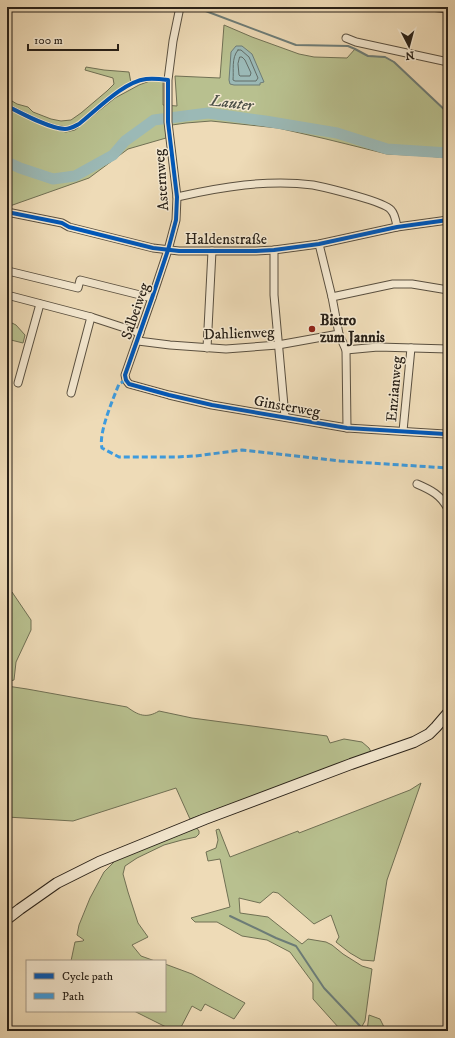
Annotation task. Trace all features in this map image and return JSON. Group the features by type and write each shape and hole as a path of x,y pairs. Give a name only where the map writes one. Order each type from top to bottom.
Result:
{"street":[{"name":"Asternweg","path":"168,250 176,220 177,197 169,130 169,66 172,41 180,7"},
{"path":"431,7 448,9"},
{"path":"346,38 356,42 448,62"},
{"name":"Asternweg","path":"177,197 216,188 236,186 284,183 312,185 368,199 390,208 395,216 397,227"},
{"name":"Haldenstraße","path":"7,212 62,224 153,248 179,251 274,250 319,244 397,227 448,220"},
{"path":"319,244 340,334 346,350 347,428"},
{"name":"Salbeiweg","path":"126,380 125,375 168,250"},
{"path":"274,250 274,296 285,417"},
{"path":"207,348 212,251"},
{"path":"7,275 8,271 78,288 80,280 152,298"},
{"path":"332,297 393,284 412,284 448,290"},
{"path":"7,296 92,317 140,333"},
{"path":"18,383 40,304"},
{"path":"71,393 92,317"},
{"name":"Dahlienweg","path":"138,340 170,345 226,348 278,345 340,334"},
{"path":"346,350 378,347 448,349"},
{"name":"Enzianweg","path":"403,431 411,348"},
{"name":"Ginsterweg","path":"126,380 129,384 212,405 347,428 448,434"},
{"path":"417,484 431,490 440,497 448,509"},
{"path":"7,919 57,883 99,862 212,816 414,742 429,734 448,713"}],"green space":[{"path":"224,25 299,54 314,57 347,58 355,49 368,56 385,57 394,62 448,113 448,158 387,154 278,128 211,121 186,123 165,126 166,138 128,149 89,178 7,207 7,109 57,130 66,132 75,130 115,98 139,85 158,78 163,79 163,105 177,106 175,76 220,78"},
{"path":"86,67 129,72 131,83 123,86 87,116 76,124 70,126 56,125 47,122 7,103 7,98 17,104 28,107 33,112 51,119 61,121 71,120 114,84 113,78 85,70"},
{"path":"12,323 16,325 25,335 23,343 7,339"},
{"path":"7,591 12,592 31,620 31,630 16,662 14,680 7,682"},
{"path":"7,686 127,707 142,715 150,715 159,711 192,718 327,736 330,743 344,739 362,742 371,752 365,756 190,819 176,788 73,821 7,817"},
{"path":"421,783 387,880 374,961 362,960 336,942 339,937 331,915 314,924 278,893 273,892 260,903 239,898 240,913 268,917 302,944 308,939 326,942 362,966 372,969 365,1021 361,1028 339,1028 313,999 313,983 290,952 267,940 242,936 217,922 195,922 191,918 230,907 220,859 208,861 206,852 216,848 218,840 216,830 219,829 230,857 298,831 299,833 410,790"},
{"path":"196,827 199,831 199,834 196,837 164,845 137,858 125,866 123,874 138,923 148,937 132,945 141,956 152,960 71,960 75,942 84,940 77,935 79,925 90,898 104,872 119,857"},
{"path":"166,964 192,974 245,1003 234,1019 205,1004 201,1011 192,1006 179,1031 174,1031 136,1012 166,1012"},
{"path":"369,1015 380,1019 386,1031 367,1031"}],"water":[{"path":"236,46 242,46 252,54 264,82 260,83 260,85 230,84 231,52"}],"waterway":[{"path":"203,10 296,45 348,46 368,56 385,57 394,62 448,113"},
{"name":"Lauter","path":"7,162 53,179 75,176 113,155 125,141 154,120 208,113 337,133 387,149 448,153"},
{"path":"230,916 296,946 324,988 361,1027"}],"marked path":[{"path":"126,380 119,384 116,390 104,426 101,442 102,448 119,457 195,456 242,450 340,461 448,468"}],"cycle path":[{"path":"7,106 44,124 67,129 79,124 128,85 146,79 168,80 168,122 177,197 176,220 168,250 125,375 129,384 212,405 347,428 448,434"},
{"path":"7,212 62,223 69,227 153,248 179,251 274,250 319,244 397,227 448,220"}],"place":[{"name":"Bistro zum Jannis","path":"312,329"}]}
